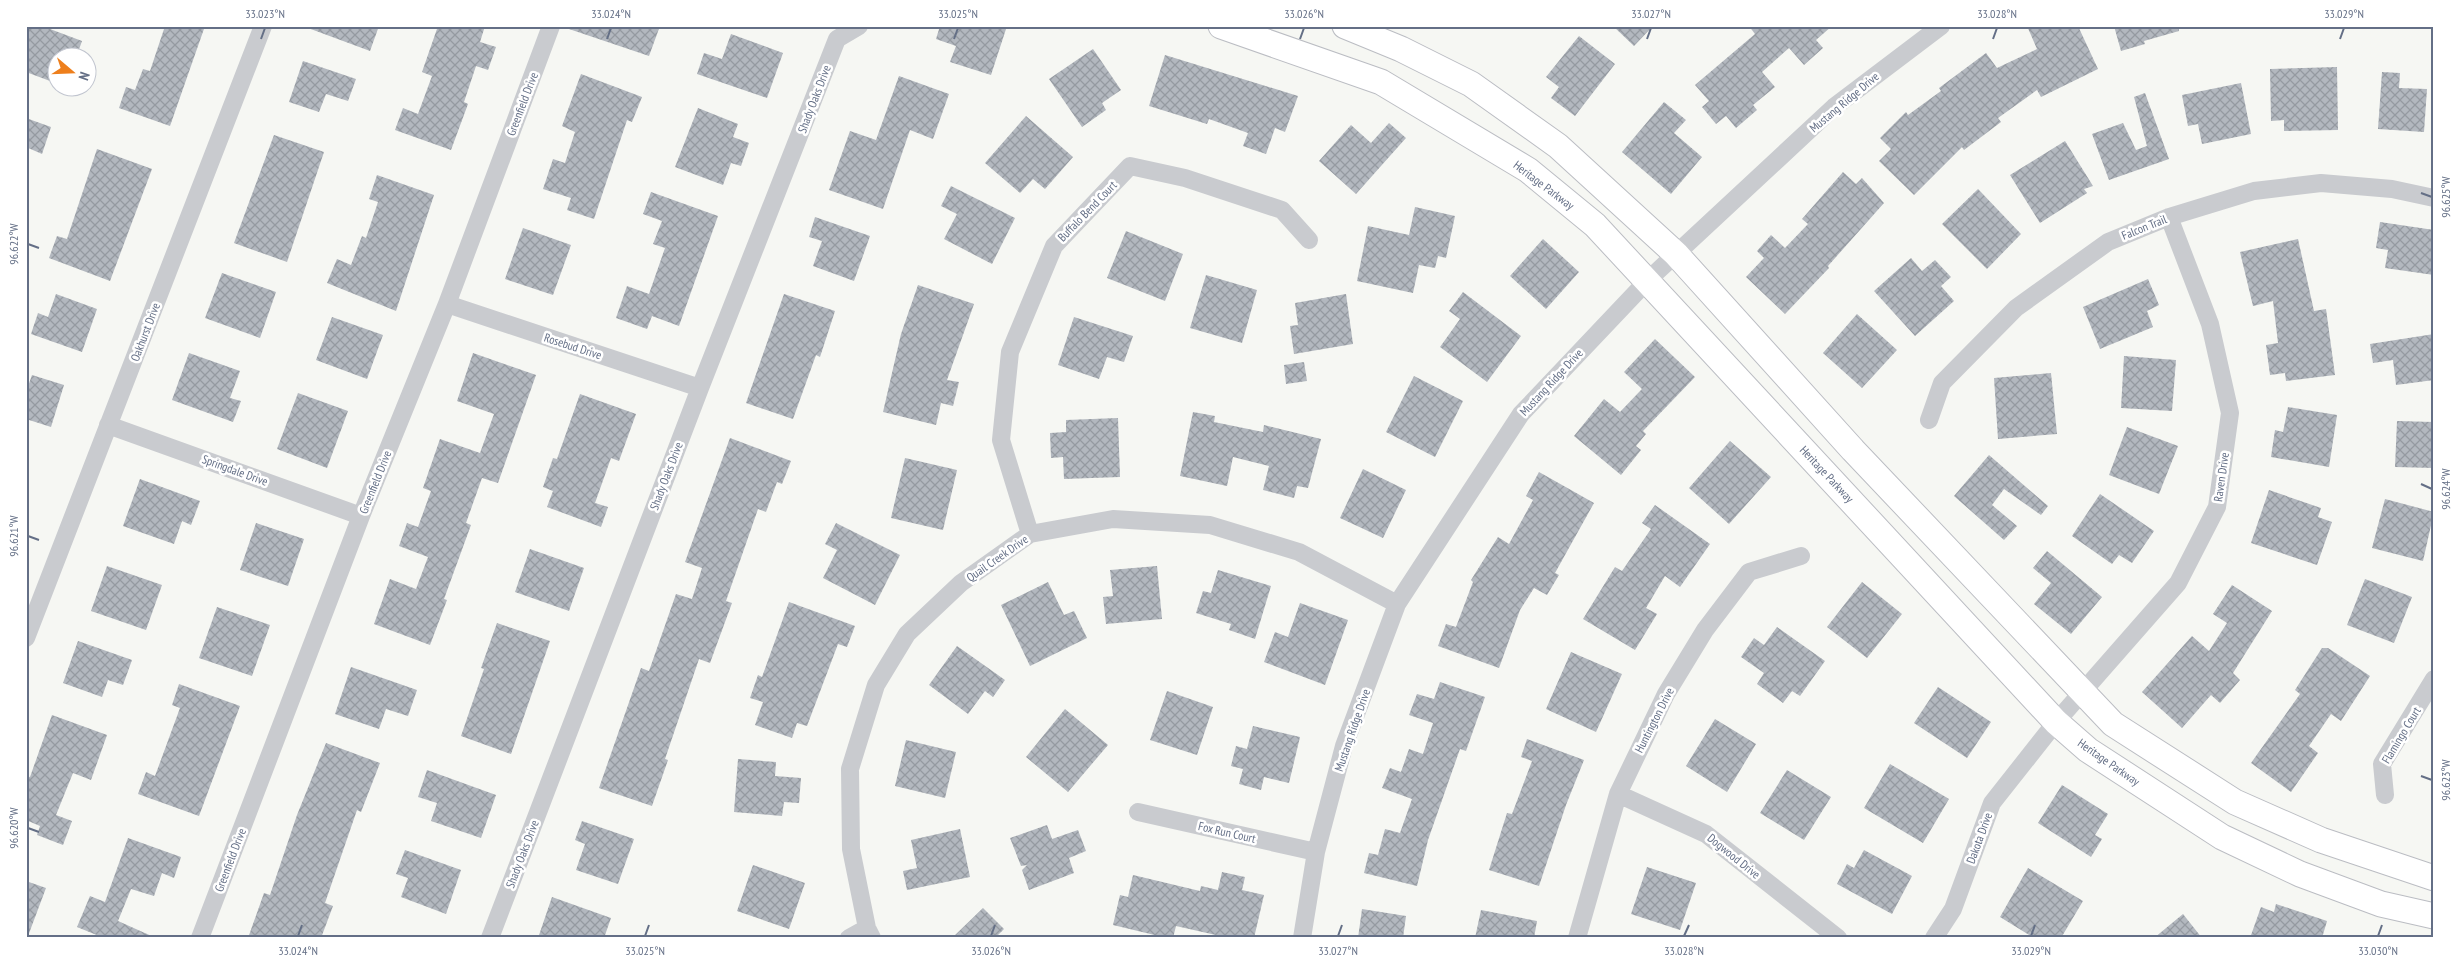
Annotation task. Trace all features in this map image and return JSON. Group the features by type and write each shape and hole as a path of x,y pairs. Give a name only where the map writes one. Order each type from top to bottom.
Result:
{"main road":[{"name":"Heritage Parkway","path":"1221,26 1381,82 1528,170 1595,225 2056,722 2088,750 2222,837 2309,877 2381,904 2434,916"},
{"path":"1345,26 1402,49 1470,84 1558,146 1676,254 1853,450 2113,724 2235,802 2321,840 2434,878"}],"street":[{"name":"Oakhurst Drive","path":"26,638 263,26"},
{"name":"Greenfield Drive","path":"200,938 361,516 447,304 551,26"},
{"name":"Shady Oaks Drive","path":"490,938 700,388 837,39 859,26"},
{"name":"Mustang Ridge Drive","path":"1302,938 1316,852 1344,746 1397,604 1521,414 1648,280 1834,107 1941,26"},
{"name":"Buffalo Bend Court","path":"1030,534 1001,440 1010,352 1054,246 1130,166 1185,178 1282,210 1309,240"},
{"name":"Falcon Trail","path":"1929,420 1942,382 2016,308 2108,242 2169,217 2254,191 2321,183 2392,189 2434,198"},
{"name":"Raven Drive","path":"2056,722 2178,583 2217,507 2230,413 2210,324 2169,217"},
{"name":"Rosebud Drive","path":"447,304 700,388"},
{"name":"Springdale Drive","path":"108,425 361,516"},
{"name":"Quail Creek Drive","path":"869,933 851,849 850,769 876,685 907,634 961,583 1030,534 1113,519 1210,525 1299,552 1397,604"},
{"name":"Huntington Drive","path":"1577,938 1618,794 1666,694 1704,630 1750,572 1802,556"},
{"name":"Flamingo Court","path":"2385,795 2382,764 2434,679"},
{"name":"Dakota Drive","path":"1934,938 1953,909 1992,803 2056,722"},
{"name":"Dogwood Drive","path":"1618,794 1706,834 1838,938"},
{"name":"Fox Run Court","path":"1138,812 1316,852"},
{"path":"849,938 869,933"}],"building":[{"path":"26,26 42,26 82,41 80,48 48,48 48,80 26,72"},
{"path":"165,26 205,26 170,126 119,108 126,87 135,90 143,69 150,71"},
{"path":"309,26 379,26 370,51 308,28"},
{"path":"438,26 485,26 480,42 496,47 488,70 476,66 464,102 468,104 451,150 395,130 403,108 418,114 432,76 422,72"},
{"path":"570,26 660,26 649,56 569,29"},
{"path":"940,26 1007,26 991,75 950,62 956,46 936,39"},
{"path":"1613,26 1653,26 1634,46"},
{"path":"1749,26 1832,26 1816,40 1823,48 1804,65 1789,48 1762,72 1775,87 1753,105 1757,110 1736,128 1726,116 1716,124 1702,107 1709,101 1695,85 1755,34"},
{"path":"2027,26 2078,26 2098,69 2041,97 2037,90 1998,118 2001,122 1964,150 1962,147 1914,195 1879,161 1891,149 1880,138 1906,112 1908,115 1941,91 1939,88 1986,53 1997,68 2037,49"},
{"path":"2114,26 2179,26 2179,31 2144,41 2145,44 2121,51"},
{"path":"731,34 783,53 767,98 697,74 704,53 722,59"},
{"path":"1579,36 1615,64 1575,116 1551,98 1559,87 1546,77"},
{"path":"1093,49 1121,90 1102,103 1106,110 1082,127 1049,79"},
{"path":"1165,55 1298,96 1285,132 1275,128 1266,154 1243,146 1248,133 1209,119 1207,124 1149,106"},
{"path":"303,61 356,79 348,101 326,94 319,112 289,102"},
{"path":"2337,67 2338,130 2284,131 2284,120 2271,121 2270,69"},
{"path":"2382,72 2400,73 2399,88 2427,89 2424,132 2378,129"},
{"path":"581,74 642,97 632,122 627,120 594,219 567,210 571,198 543,189 553,159 565,163 575,132 562,126"},
{"path":"899,76 949,94 933,139 910,130 883,209 829,190 850,131 876,140"},
{"path":"2241,83 2251,134 2202,144 2198,124 2188,126 2182,95"},
{"path":"2145,93 2169,159 2109,180 2092,134 2123,123 2136,150 2147,146 2134,97"},
{"path":"1664,102 1686,120 1674,133 1702,157 1671,194 1622,152"},
{"path":"698,108 738,124 733,137 749,143 741,166 731,163 723,185 675,167"},
{"path":"1026,116 1073,157 1045,189 1033,179 1020,193 985,163"},
{"path":"26,118 51,127 42,154 26,147"},
{"path":"1389,123 1406,138 1356,194 1319,161 1351,125 1371,143"},
{"path":"274,135 324,152 287,262 234,243"},
{"path":"2065,141 2093,186 2084,189 2087,193 2040,223 2010,175"},
{"path":"97,149 152,169 110,281 49,258 57,236 67,239"},
{"path":"1843,172 1856,184 1862,178 1884,203 1828,266 1829,268 1785,314 1746,277 1764,258 1757,251 1771,235 1785,248 1808,224 1802,219"},
{"path":"377,175 434,195 396,311 327,283 337,259 351,265 362,236 366,238 378,202 369,199"},
{"path":"951,186 1015,218 992,264 944,239 957,214 941,206"},
{"path":"1978,189 2021,234 1987,269 1942,224"},
{"path":"651,192 718,216 679,326 652,316 647,329 616,318 627,286 649,294 665,248 653,244 662,221 643,214"},
{"path":"1415,207 1455,216 1446,258 1438,256 1435,268 1419,265 1413,293 1357,281 1368,226 1409,235"},
{"path":"815,217 870,236 854,281 813,266 822,241 809,237"},
{"path":"2380,222 2434,230 2434,275 2385,268 2388,250 2376,248"},
{"path":"523,228 571,245 553,295 505,279"},
{"path":"1126,231 1183,254 1165,301 1107,278"},
{"path":"1543,239 1579,272 1546,309 1510,276"},
{"path":"2298,239 2314,311 2326,309 2335,375 2286,381 2285,373 2270,375 2266,345 2278,343 2273,301 2253,306 2240,252"},
{"path":"1911,258 1922,271 1935,260 1951,277 1941,286 1954,301 1915,336 1874,291"},
{"path":"222,273 276,292 260,338 205,318"},
{"path":"1206,275 1257,290 1242,343 1190,328"},
{"path":"2148,279 2159,305 2147,311 2153,327 2100,349 2083,307"},
{"path":"918,285 974,304 947,380 959,382 953,406 941,403 936,425 883,412 901,334"},
{"path":"1463,292 1521,336 1487,382 1440,347 1460,319 1449,311"},
{"path":"56,294 97,309 82,352 31,334 38,313 48,317"},
{"path":"784,294 835,311 820,357 816,355 793,419 746,403"},
{"path":"1346,294 1353,344 1294,354 1290,326 1298,325 1295,303"},
{"path":"1857,314 1897,350 1862,388 1823,353"},
{"path":"332,317 383,335 367,379 316,360"},
{"path":"1074,317 1133,336 1124,362 1107,357 1099,379 1058,365"},
{"path":"2434,334 2434,380 2396,385 2393,360 2373,363 2370,344"},
{"path":"1655,339 1695,377 1643,431 1646,434 1636,446 1641,450 1621,475 1574,436 1604,399 1620,412 1642,389 1624,372"},
{"path":"189,353 240,371 230,398 241,401 233,422 172,400"},
{"path":"473,353 536,375 498,483 482,478 466,523 471,525 444,599 447,600 430,645 374,624 390,579 416,589 428,557 399,546 407,523 418,527 431,491 423,488 440,439 480,453 494,414 457,401"},
{"path":"2124,356 2176,360 2172,411 2121,408"},
{"path":"1304,362 1307,381 1286,384 1284,365"},
{"path":"2051,373 2057,434 1998,439 1994,378"},
{"path":"32,375 64,385 51,427 26,419 26,392"},
{"path":"1414,376 1463,401 1435,457 1386,432"},
{"path":"298,393 348,411 327,468 277,449"},
{"path":"580,394 636,414 619,461 611,458 595,503 608,507 601,527 547,507 553,491 543,487 553,458 557,459"},
{"path":"2288,407 2337,415 2329,467 2271,457 2275,430 2283,432"},
{"path":"1193,412 1215,416 1214,422 1263,432 1264,425 1321,439 1308,488 1297,486 1294,498 1263,490 1269,466 1233,457 1227,486 1180,476"},
{"path":"1118,418 1120,477 1064,479 1063,457 1051,458 1050,433 1066,432 1066,420"},
{"path":"2397,421 2434,422 2434,468 2395,467"},
{"path":"2127,427 2178,446 2159,494 2109,475"},
{"path":"730,438 791,461 782,484 777,482 766,512 758,509 726,601 732,603 710,663 699,659 665,759 668,760 652,806 599,788 641,668 649,671 676,594 692,599 702,568 685,562"},
{"path":"1730,441 1771,477 1729,524 1689,488"},
{"path":"1989,455 2048,506 2041,515 2004,489 1992,505 2017,526 2004,540 1954,496"},
{"path":"905,458 957,470 943,530 891,518"},
{"path":"1363,469 1406,490 1383,538 1340,518"},
{"path":"1539,472 1594,503 1555,573 1559,575 1547,595 1534,588 1520,610 1499,668 1438,646 1446,624 1456,627 1473,582 1471,580 1498,537 1509,544 1533,500 1526,496"},
{"path":"140,479 200,501 191,525 182,521 174,544 123,526"},
{"path":"2269,490 2321,508 2318,517 2332,522 2317,565 2251,543"},
{"path":"2100,494 2154,531 2132,563 2119,555 2112,564 2072,536"},
{"path":"2385,499 2434,512 2423,561 2372,548"},
{"path":"1655,505 1710,544 1680,587 1665,576 1646,608 1657,614 1635,650 1583,619 1615,567 1622,571 1651,529 1642,523"},
{"path":"256,523 304,539 288,586 240,570"},
{"path":"836,523 900,555 875,605 823,578 837,550 825,544"},
{"path":"530,549 584,568 569,611 515,592"},
{"path":"2047,551 2102,597 2071,634 2034,604 2051,583 2033,568"},
{"path":"107,566 162,585 146,630 91,611"},
{"path":"1157,566 1162,619 1106,624 1103,597 1113,596 1110,570"},
{"path":"1218,570 1271,586 1255,639 1229,630 1231,624 1196,613 1203,591 1211,593"},
{"path":"2365,579 2412,597 2394,643 2347,625"},
{"path":"1048,582 1064,615 1074,611 1087,638 1030,666 1001,605"},
{"path":"1862,582 1902,614 1867,658 1827,627"},
{"path":"2232,585 2272,611 2233,673 2240,680 2220,703 2211,695 2182,728 2142,692 2192,636 2209,651 2227,623 2213,614"},
{"path":"789,602 855,626 847,647 838,644 807,726 797,723 792,738 755,725 763,702 750,698 758,675 762,677"},
{"path":"1300,603 1348,620 1325,685 1264,662 1275,632 1288,637"},
{"path":"217,607 270,625 252,676 199,658"},
{"path":"497,623 550,641 511,754 461,736 484,669 481,668"},
{"path":"1777,627 1825,661 1800,696 1792,691 1783,703 1757,684 1764,673 1741,657 1754,638 1764,645"},
{"path":"78,641 132,660 123,685 108,680 102,697 63,683"},
{"path":"957,646 1005,680 993,697 985,691 968,714 929,685"},
{"path":"2322,648 2328,648 2370,676 2341,721 2331,714 2309,746 2318,753 2291,792 2251,763 2300,694 2295,690"},
{"path":"1571,652 1622,674 1596,732 1546,709"},
{"path":"351,667 417,690 408,716 386,709 379,729 335,714"},
{"path":"1440,682 1485,697 1466,751 1460,749 1428,840 1417,886 1364,873 1369,853 1378,855 1385,829 1400,833 1412,799 1382,788 1390,768 1401,772 1409,749 1423,754 1433,723 1409,715 1417,694 1434,699"},
{"path":"179,684 240,706 199,816 138,794 146,772 155,776 180,708 172,705"},
{"path":"1938,687 1991,722 1967,758 1914,723"},
{"path":"1167,691 1213,707 1197,755 1150,740"},
{"path":"1065,709 1108,745 1068,792 1026,757"},
{"path":"52,715 107,735 91,780 73,773 56,815 72,821 63,845 37,835 40,826 26,820 26,776 30,777"},
{"path":"1715,719 1756,744 1727,792 1686,766"},
{"path":"1253,726 1300,737 1289,783 1264,777 1261,790 1239,784 1243,769 1231,766 1236,746 1247,749"},
{"path":"1527,739 1584,760 1566,805 1539,886 1489,870 1507,813 1512,814 1532,761 1521,757"},
{"path":"906,740 956,752 945,798 895,786"},
{"path":"326,743 380,763 361,812 357,810 325,903 333,906 321,938 248,938 264,893 270,895 297,815"},
{"path":"738,759 776,762 775,776 801,778 799,803 784,802 782,816 734,812"},
{"path":"1890,764 1949,799 1923,843 1864,808"},
{"path":"427,770 496,795 481,838 431,821 437,803 418,797"},
{"path":"1787,770 1831,797 1804,840 1760,813"},
{"path":"2062,785 2108,814 2095,835 2102,839 2091,857 2038,823"},
{"path":"582,821 634,839 618,884 576,870 585,844 575,840"},
{"path":"1047,825 1052,839 1078,830 1086,851 1069,858 1074,873 1029,890 1022,870 1027,865 1021,866 1010,838"},
{"path":"960,829 970,877 907,890 903,871 917,868 911,840"},
{"path":"128,838 181,857 174,878 162,873 154,896 131,889 118,921 156,938 104,938 77,927 90,896 105,902"},
{"path":"405,850 461,870 446,914 401,897 408,878 396,874"},
{"path":"1864,850 1912,876 1892,914 1837,884 1847,864 1854,868"},
{"path":"753,865 805,883 789,929 737,911"},
{"path":"1647,867 1696,883 1680,930 1631,914"},
{"path":"2028,868 2083,901 2061,938 2034,938 2000,917"},
{"path":"1222,872 1245,877 1242,890 1264,895 1254,938 1229,938 1176,926 1173,938 1167,938 1113,925 1120,895 1128,897 1133,875 1200,891 1201,886 1218,890"},
{"path":"26,881 46,888 28,936 26,936"},
{"path":"552,897 611,918 604,938 538,938"},
{"path":"2276,904 2327,921 2322,938 2250,938 2261,907 2274,912"},
{"path":"983,908 1004,929 995,938 952,938"},
{"path":"1362,909 1406,916 1403,938 1358,938"},
{"path":"1481,910 1537,921 1534,938 1475,938"},
{"path":"2183,914 2202,938 2154,938"}]}
